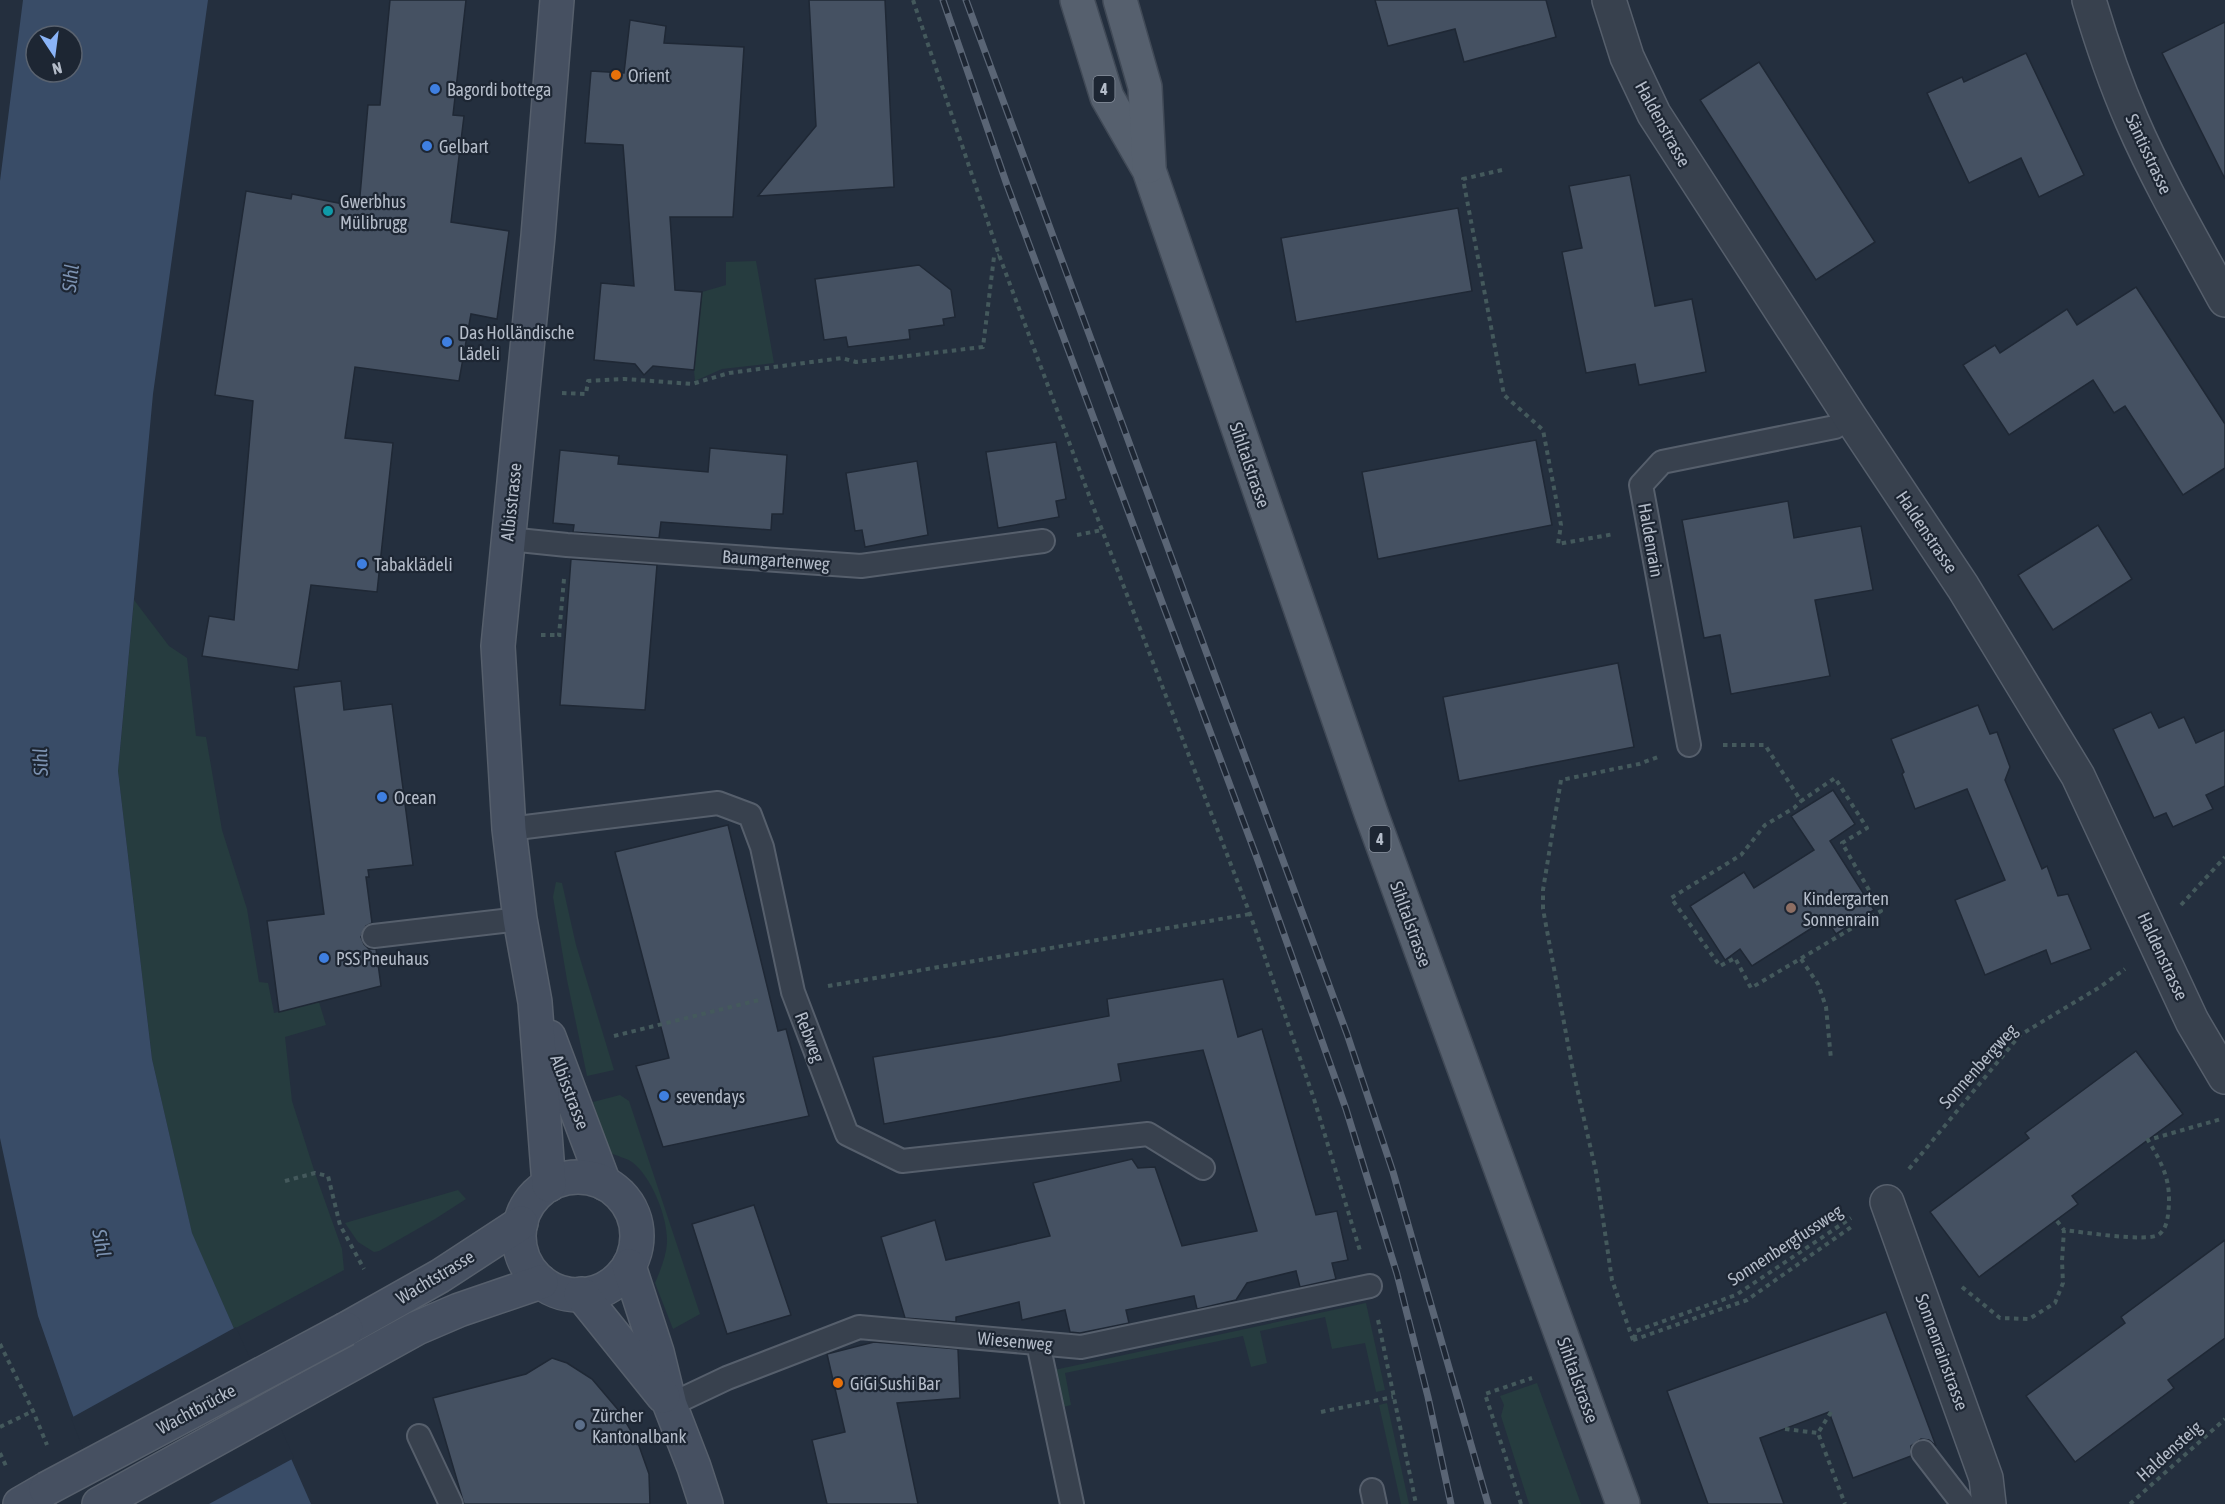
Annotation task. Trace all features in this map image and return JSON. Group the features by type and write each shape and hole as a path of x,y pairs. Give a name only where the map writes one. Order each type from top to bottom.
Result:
{"main road":[{"name":"Albisstrasse","path":"549,1185 535,1002 520,918 508,829 498,646 538,236 557,0"},
{"name":"Sihltalstrasse","path":"1077,0 1107,97 1149,170 1371,813 1623,1504"},
{"name":"Sihltalstrasse","path":"1120,0 1145,87 1149,170"},
{"name":"Albisstrasse","path":"535,1002 604,1183"},
{"path":"576,1177 590,1178 604,1183 628,1203 637,1233 636,1249 629,1266 621,1277 608,1287 595,1293 560,1292 541,1282 532,1273 521,1249 521,1223 531,1201 549,1185 576,1177"},
{"name":"Wachtstrasse","path":"346,1329 440,1276 521,1223"},
{"path":"629,1266 657,1353 670,1405 706,1504"},
{"name":"Wachtstrasse","path":"358,1360 417,1328 459,1310 541,1282"},
{"path":"581,1294 670,1405"},
{"name":"Wachtbrücke","path":"33,1497 346,1329"},
{"name":"Wachtbrücke","path":"99,1504 358,1360"}],"street":[{"name":"Haldenstrasse","path":"1609,0 1627,57 1654,114 1963,587 2078,776 2192,1021 2225,1077"},
{"name":"Säntisstrasse","path":"2089,0 2103,45 2132,121 2166,192 2225,300"},
{"name":"Sonnenrainstrasse","path":"1877,1208 1986,1478 1989,1504"}],"lane":[{"name":"Haldenrain","path":"1689,745 1641,485 1662,462 1834,427 1850,417"},
{"name":"Baumgartenweg","path":"507,538 567,545 861,566 1043,541"},
{"name":"Rebweg","path":"508,829 718,803 750,815 762,847 793,992 847,1134 902,1161 1148,1134 1203,1168"},
{"path":"374,936 520,918"},
{"name":"Wiesenweg","path":"670,1405 727,1378 859,1327 1082,1347 1370,1286"},
{"path":"1038,1343 1072,1504"},
{"path":"419,1436 451,1504"},
{"path":"1923,1452 1963,1504"}],"path":[{"path":"913,0 999,255 1250,914 1314,1099 1370,1286 1416,1504"},
{"path":"1502,170 1463,179 1504,395 1543,430 1561,525 1558,544 1601,536"},
{"path":"559,393 585,394 588,381 625,379 692,384 729,373 842,358 856,362 983,347 994,257 999,255"},
{"path":"559,635 567,545"},
{"path":"541,635 565,635"},
{"path":"1689,745 1765,745 1801,801"},
{"path":"1634,1340 1612,1280 1596,1172 1572,1065 1543,909 1543,890 1561,780 1640,764"},
{"path":"1835,778 1867,828 1842,843 1881,911 1802,959 1751,988 1735,958 1720,966 1671,898 1741,855 1765,825 1794,808 1835,778"},
{"path":"2149,925 2178,909 2225,857"},
{"path":"614,1036 793,992 1250,914"},
{"path":"1802,959 1818,984 1826,1007 1831,1059"},
{"name":"Sonnenbergweg","path":"1877,1208 2020,1035 2127,968"},
{"path":"2064,1230 2144,1238 2158,1234 2167,1224 2171,1196 2163,1166 2148,1140 2225,1118"},
{"path":"285,1181 315,1173 328,1176 340,1225 364,1269"},
{"name":"Sonnenbergfussweg","path":"1634,1340 1747,1300 1877,1208"},
{"name":"Sonnenbergfussweg","path":"1634,1340 1636,1330 1736,1295 1863,1210 1877,1208"},
{"path":"1954,1281 2000,1318 2029,1319 2055,1303 2063,1283 2064,1230 2057,1221"},
{"path":"0,1344 50,1452"},
{"path":"1521,1504 1485,1395 1532,1378"},
{"path":"1321,1412 1394,1396"},
{"path":"0,1427 33,1411"},
{"path":"1818,1433 1831,1412"},
{"name":"Haldensteig","path":"2130,1504 2225,1419"},
{"path":"1785,1429 1818,1433"},
{"path":"1818,1433 1845,1504"},
{"path":"0,1453 6,1466"}],"green space":[{"path":"756,261 774,363 722,369 695,381 694,370 702,292 726,285 726,262"},
{"path":"134,600 169,646 187,658 196,736 206,737 222,830 247,909 259,982 268,983 274,1013 319,1002 326,1025 285,1037 292,1101 342,1249 344,1270 234,1329 192,1234 152,1059 118,771"},
{"path":"556,882 562,883 576,945 614,1070 587,1076 553,897"},
{"path":"620,1095 629,1101 700,1314 673,1329 655,1283 667,1243 662,1210 646,1177 639,1169 632,1162 610,1153 593,1102"},
{"path":"458,1190 466,1199 379,1251 374,1252 358,1242 345,1223"},
{"path":"1366,1303 1385,1390 1376,1392 1365,1343 1332,1349 1325,1317 1260,1331 1267,1363 1251,1367 1243,1336 1065,1373 1071,1405 1063,1407 1054,1370"},
{"path":"1537,1383 1581,1504 1529,1504 1501,1416 1504,1405 1500,1396"},
{"path":"1387,1403 1409,1504 1401,1504 1379,1405"}],"water":[{"name":"Sihl","path":"23,0 208,0 153,394 118,771 152,1059 192,1233 311,1504 108,1504 70,1408 38,1316 0,1138 0,181"}],"pier":[{"path":"236,1327 294,1458 209,1504 105,1504 71,1418"}],"building":[{"name":"Gwerbhus Mülibrugg","path":"390,0 466,0 453,115 464,116 451,222 509,231 497,319 471,314 459,381 355,367 345,438 393,443 377,592 311,585 298,670 202,656 209,616 234,620 253,401 215,395 246,191 291,199 292,194 359,207 368,105 380,105"},
{"path":"809,0 885,0 894,187 758,196 816,126"},
{"path":"1375,0 1546,0 1556,37 1464,62 1455,29 1388,46"},
{"path":"630,20 666,26 664,43 744,47 733,217 670,217 675,290 702,292 694,370 653,366 644,375 635,364 594,360 601,283 634,286 623,145 585,143 591,71 624,73"},
{"path":"2225,22 2225,179 2162,53"},
{"path":"2026,53 2084,175 2039,197 2021,158 1969,183 1927,93 1962,77 1964,82"},
{"path":"1759,62 1875,242 1816,280 1700,100"},
{"path":"1630,175 1655,306 1692,299 1706,372 1639,385 1635,364 1586,373 1562,252 1582,248 1569,186"},
{"path":"1458,208 1472,291 1296,322 1281,238"},
{"path":"919,265 951,290 955,317 943,319 944,325 909,330 910,339 848,347 846,337 824,340 815,279"},
{"path":"2136,287 2225,424 2225,468 2183,495 2125,406 2114,413 2093,380 2009,435 1963,365 1995,345 2000,353 2067,309 2077,325"},
{"path":"1536,440 1552,525 1378,559 1362,472"},
{"path":"1056,442 1066,499 1056,501 1059,517 998,528 986,452"},
{"path":"710,448 787,455 783,514 772,514 771,530 661,522 659,538 573,532 574,525 553,523 560,450 619,456 618,464 708,472"},
{"path":"917,461 928,535 865,547 862,530 855,531 846,473"},
{"path":"1788,501 1794,538 1861,526 1873,590 1815,600 1830,676 1731,694 1720,635 1704,638 1682,520"},
{"path":"2098,525 2132,579 2053,630 2018,575"},
{"path":"571,559 657,565 645,710 560,705"},
{"path":"1618,663 1634,747 1459,781 1443,697"},
{"path":"341,681 344,710 392,704 413,865 368,870 369,877 366,877 372,923 366,926 361,937 369,949 376,949 381,986 279,1012 267,921 324,914 294,687"},
{"path":"1978,705 1990,734 1997,732 2010,767 2005,780 2042,869 2047,866 2058,896 2068,894 2091,949 2051,964 2046,950 1985,975 1955,900 2005,880 1967,789 1915,809 1891,739"},
{"path":"2151,712 2159,728 2184,717 2196,743 2225,730 2225,786 2206,795 2213,809 2173,827 2166,813 2154,818 2113,729"},
{"path":"1833,790 1855,824 1830,841 1874,910 1836,934 1826,919 1752,966 1740,949 1725,960 1690,906 1744,872 1754,888 1814,850 1791,816"},
{"path":"728,825 778,1031 786,1029 809,1116 663,1147 636,1066 669,1058 615,852"},
{"path":"1223,979 1238,1037 1262,1029 1316,1215 1337,1211 1348,1260 1332,1263 1336,1279 1300,1287 1296,1271 1247,1283 1236,1300 1197,1309 1194,1296 1126,1310 1129,1323 1080,1333 1070,1332 1065,1310 1022,1320 1019,1302 956,1317 956,1322 905,1318 881,1237 935,1220 946,1260 1050,1236 1033,1183 1132,1159 1138,1168 1155,1167 1182,1246 1257,1231 1203,1050 1118,1064 1121,1081 884,1124 873,1057 1109,1016 1107,999"},
{"path":"2136,1051 2183,1114 2072,1196 2078,1204 1979,1277 1930,1212 2029,1138 2025,1133"},
{"path":"754,1205 791,1315 727,1334 692,1224"},
{"path":"2225,1240 2225,1338 2168,1380 2174,1388 2075,1462 2026,1396 2125,1323 2121,1317"},
{"path":"1886,1312 1936,1446 1929,1440 1921,1439 1911,1446 1911,1456 1853,1478 1829,1412 1760,1438 1784,1504 1708,1504 1667,1391"},
{"path":"874,1342 958,1349 960,1398 897,1403 918,1504 827,1504 812,1440 845,1432 827,1354"},
{"path":"552,1358 567,1363 592,1379 620,1412 638,1443 649,1474 650,1504 464,1504 433,1398 526,1374"}],"railway":[{"path":"943,0 1007,185 1257,858 1346,1109 1397,1274 1428,1397 1451,1504"},
{"path":"966,0 1347,1034 1393,1172 1488,1504"}],"place":[{"name":"Orient","path":"616,75"},
{"name":"Bagordi bottega","path":"435,89"},
{"name":"Gelbart","path":"427,146"},
{"name":"Gwerbhus Mülibrugg","path":"328,211"},
{"name":"Das Holländische Lädeli","path":"447,342"},
{"name":"Tabaklädeli","path":"362,564"},
{"name":"Ocean","path":"382,797"},
{"name":"Kindergarten Sonnenrain","path":"1791,908"},
{"name":"PSS Pneuhaus","path":"324,958"},
{"name":"sevendays","path":"664,1096"},
{"name":"GiGi Sushi Bar","path":"838,1383"},
{"name":"Zürcher Kantonalbank","path":"580,1425"}]}
